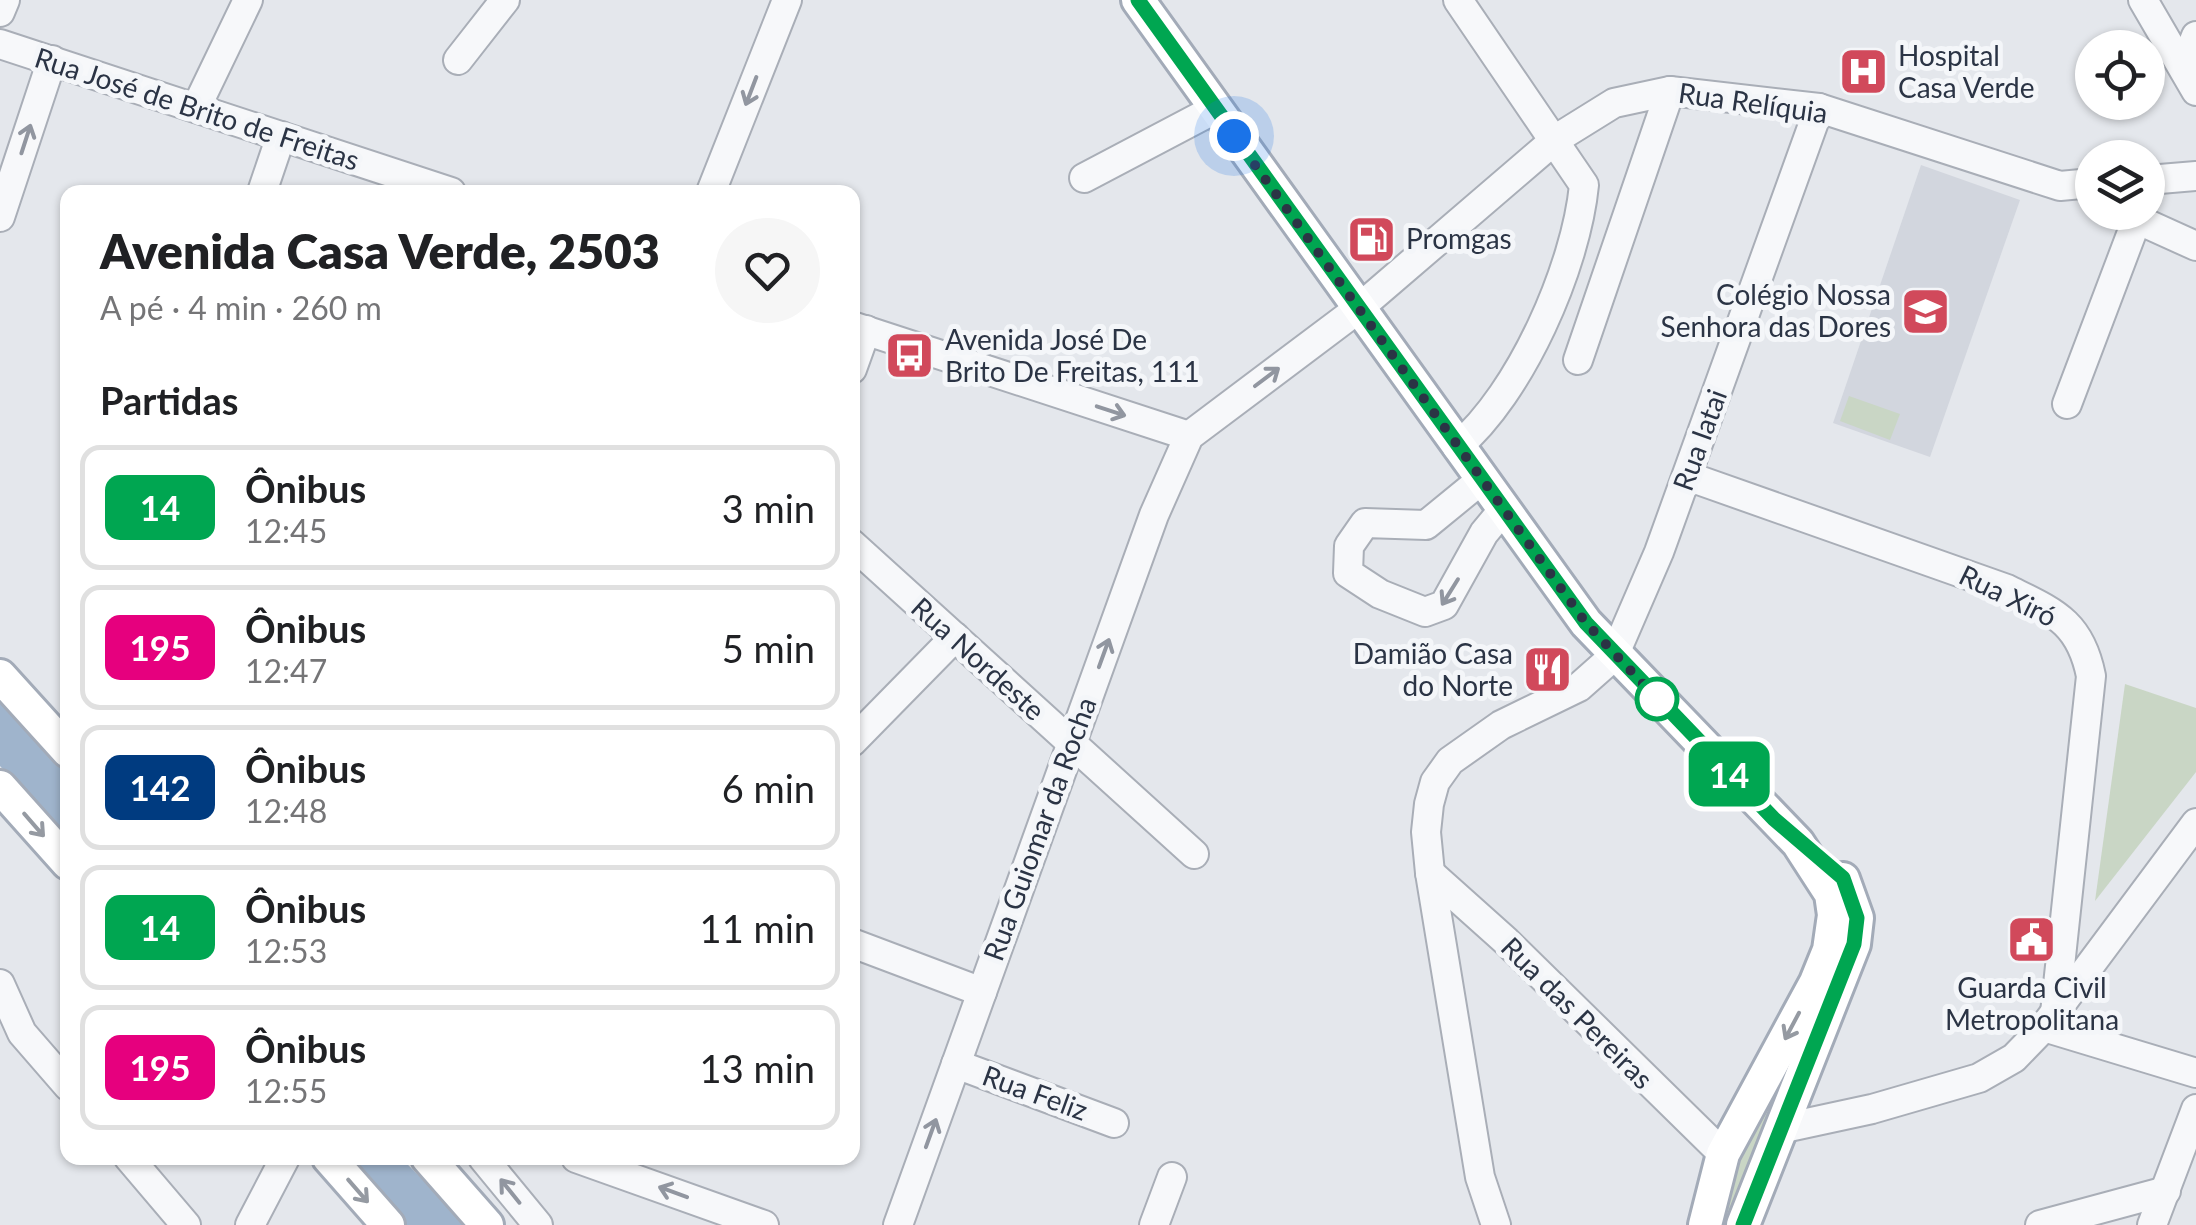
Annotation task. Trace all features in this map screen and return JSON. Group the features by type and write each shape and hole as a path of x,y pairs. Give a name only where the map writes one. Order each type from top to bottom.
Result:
{"main road":[{"path":"1138,0 1457,447 1614,656 1798,843 1843,878 1857,918 1847,966 1743,1225"},
{"path":"0,676 60,742"},
{"path":"0,787 60,855"},
{"path":"1705,1225 1723,1154 1816,982 1828,950 1834,915 1831,894 1798,843"},
{"path":"335,1165 388,1225"},
{"path":"434,1165 487,1225"}],"street":[{"path":"0,12 5,0"},
{"path":"196,108 248,0"},
{"path":"458,60 504,0"},
{"path":"715,185 788,0"},
{"path":"1457,447 1513,383 1581,215 1584,185 1458,0"},
{"path":"2143,0 2192,82"},
{"path":"2192,82 2196,36"},
{"name":"Rua José de Brito de Freitas","path":"0,44 430,185"},
{"path":"0,217 52,60"},
{"path":"1578,360 1670,91"},
{"name":"Rua Relíquia","path":"1189,436 1358,309 1556,140 1614,103 1670,91 1818,108 2060,186 2075,185"},
{"name":"Rua Iatai","path":"1614,656 1687,476 1818,108"},
{"path":"1084,178 1215,109"},
{"path":"264,185 280,136"},
{"path":"2165,179 2196,176"},
{"path":"2060,186 2075,193"},
{"path":"2067,404 2125,230"},
{"path":"2161,230 2196,246"},
{"path":"860,328 1189,436"},
{"name":"Rua Guiomar da Rocha","path":"898,1225 1154,514 1189,436"},
{"name":"Rua Xiró","path":"1687,476 2007,590 2051,611 2075,630 2091,676 2050,1020"},
{"path":"1481,480 1426,525 1365,524 1349,546 1348,573 1380,594 1425,612 1444,605 1484,533 1503,510"},
{"name":"Rua Nordeste","path":"860,551 1194,854"},
{"path":"860,734 955,638"},
{"path":"1496,1225 1480,1177 1430,873 1426,832 1429,804 1435,782 1450,761 1501,725 1578,687 1614,656"},
{"path":"1784,1128 1872,1109 1979,1078 2014,1058 2050,1020 2196,824"},
{"name":"Rua das Pereiras","path":"1430,873 1506,941 1723,1154"},
{"path":"860,946 982,992"},
{"path":"0,984 22,1033 60,1077"},
{"path":"2050,1020 2196,1073"},
{"name":"Rua Feliz","path":"956,1064 1114,1123"},
{"path":"2040,1225 2160,1211 2196,1109"},
{"path":"134,1165 186,1225"},
{"path":"250,1225 281,1165"},
{"path":"489,1165 538,1225"},
{"path":"596,1165 764,1225"},
{"path":"1154,1225 1172,1177"}],"shaded area":[{"name":"Colégio Nossa Senhora das Dores","path":"1921,165 2020,200 1930,457 1833,423"}],"green space":[{"path":"1849,396 1900,414 1890,440 1840,421"},
{"path":"2125,684 2196,708 2196,772 2095,901"},
{"path":"1800,1043 1723,1225 1718,1225 1722,1181"}],"water":[{"path":"0,698 60,762 60,831 0,766"},
{"path":"352,1165 408,1165 469,1225 405,1225"}],"bus line":[{"name":"14","path":"1138,0 1586,623 1798,843 1843,878 1857,918 1854,944 1743,1225"}],"place":[{"name":"Hospital Casa Verde","path":"1863,72"},
{"name":"Promgas","path":"1371,239"},
{"name":"Colégio Nossa Senhora das Dores","path":"1926,311"},
{"name":"Avenida José De Brito De Freitas, 111","path":"910,356"},
{"name":"Damião Casa do Norte","path":"1548,670"},
{"name":"Guarda Civil Metropolitana","path":"2032,940"}],"route":[{"path":"1234,136 1586,623 1660,702 1657,699"}]}
